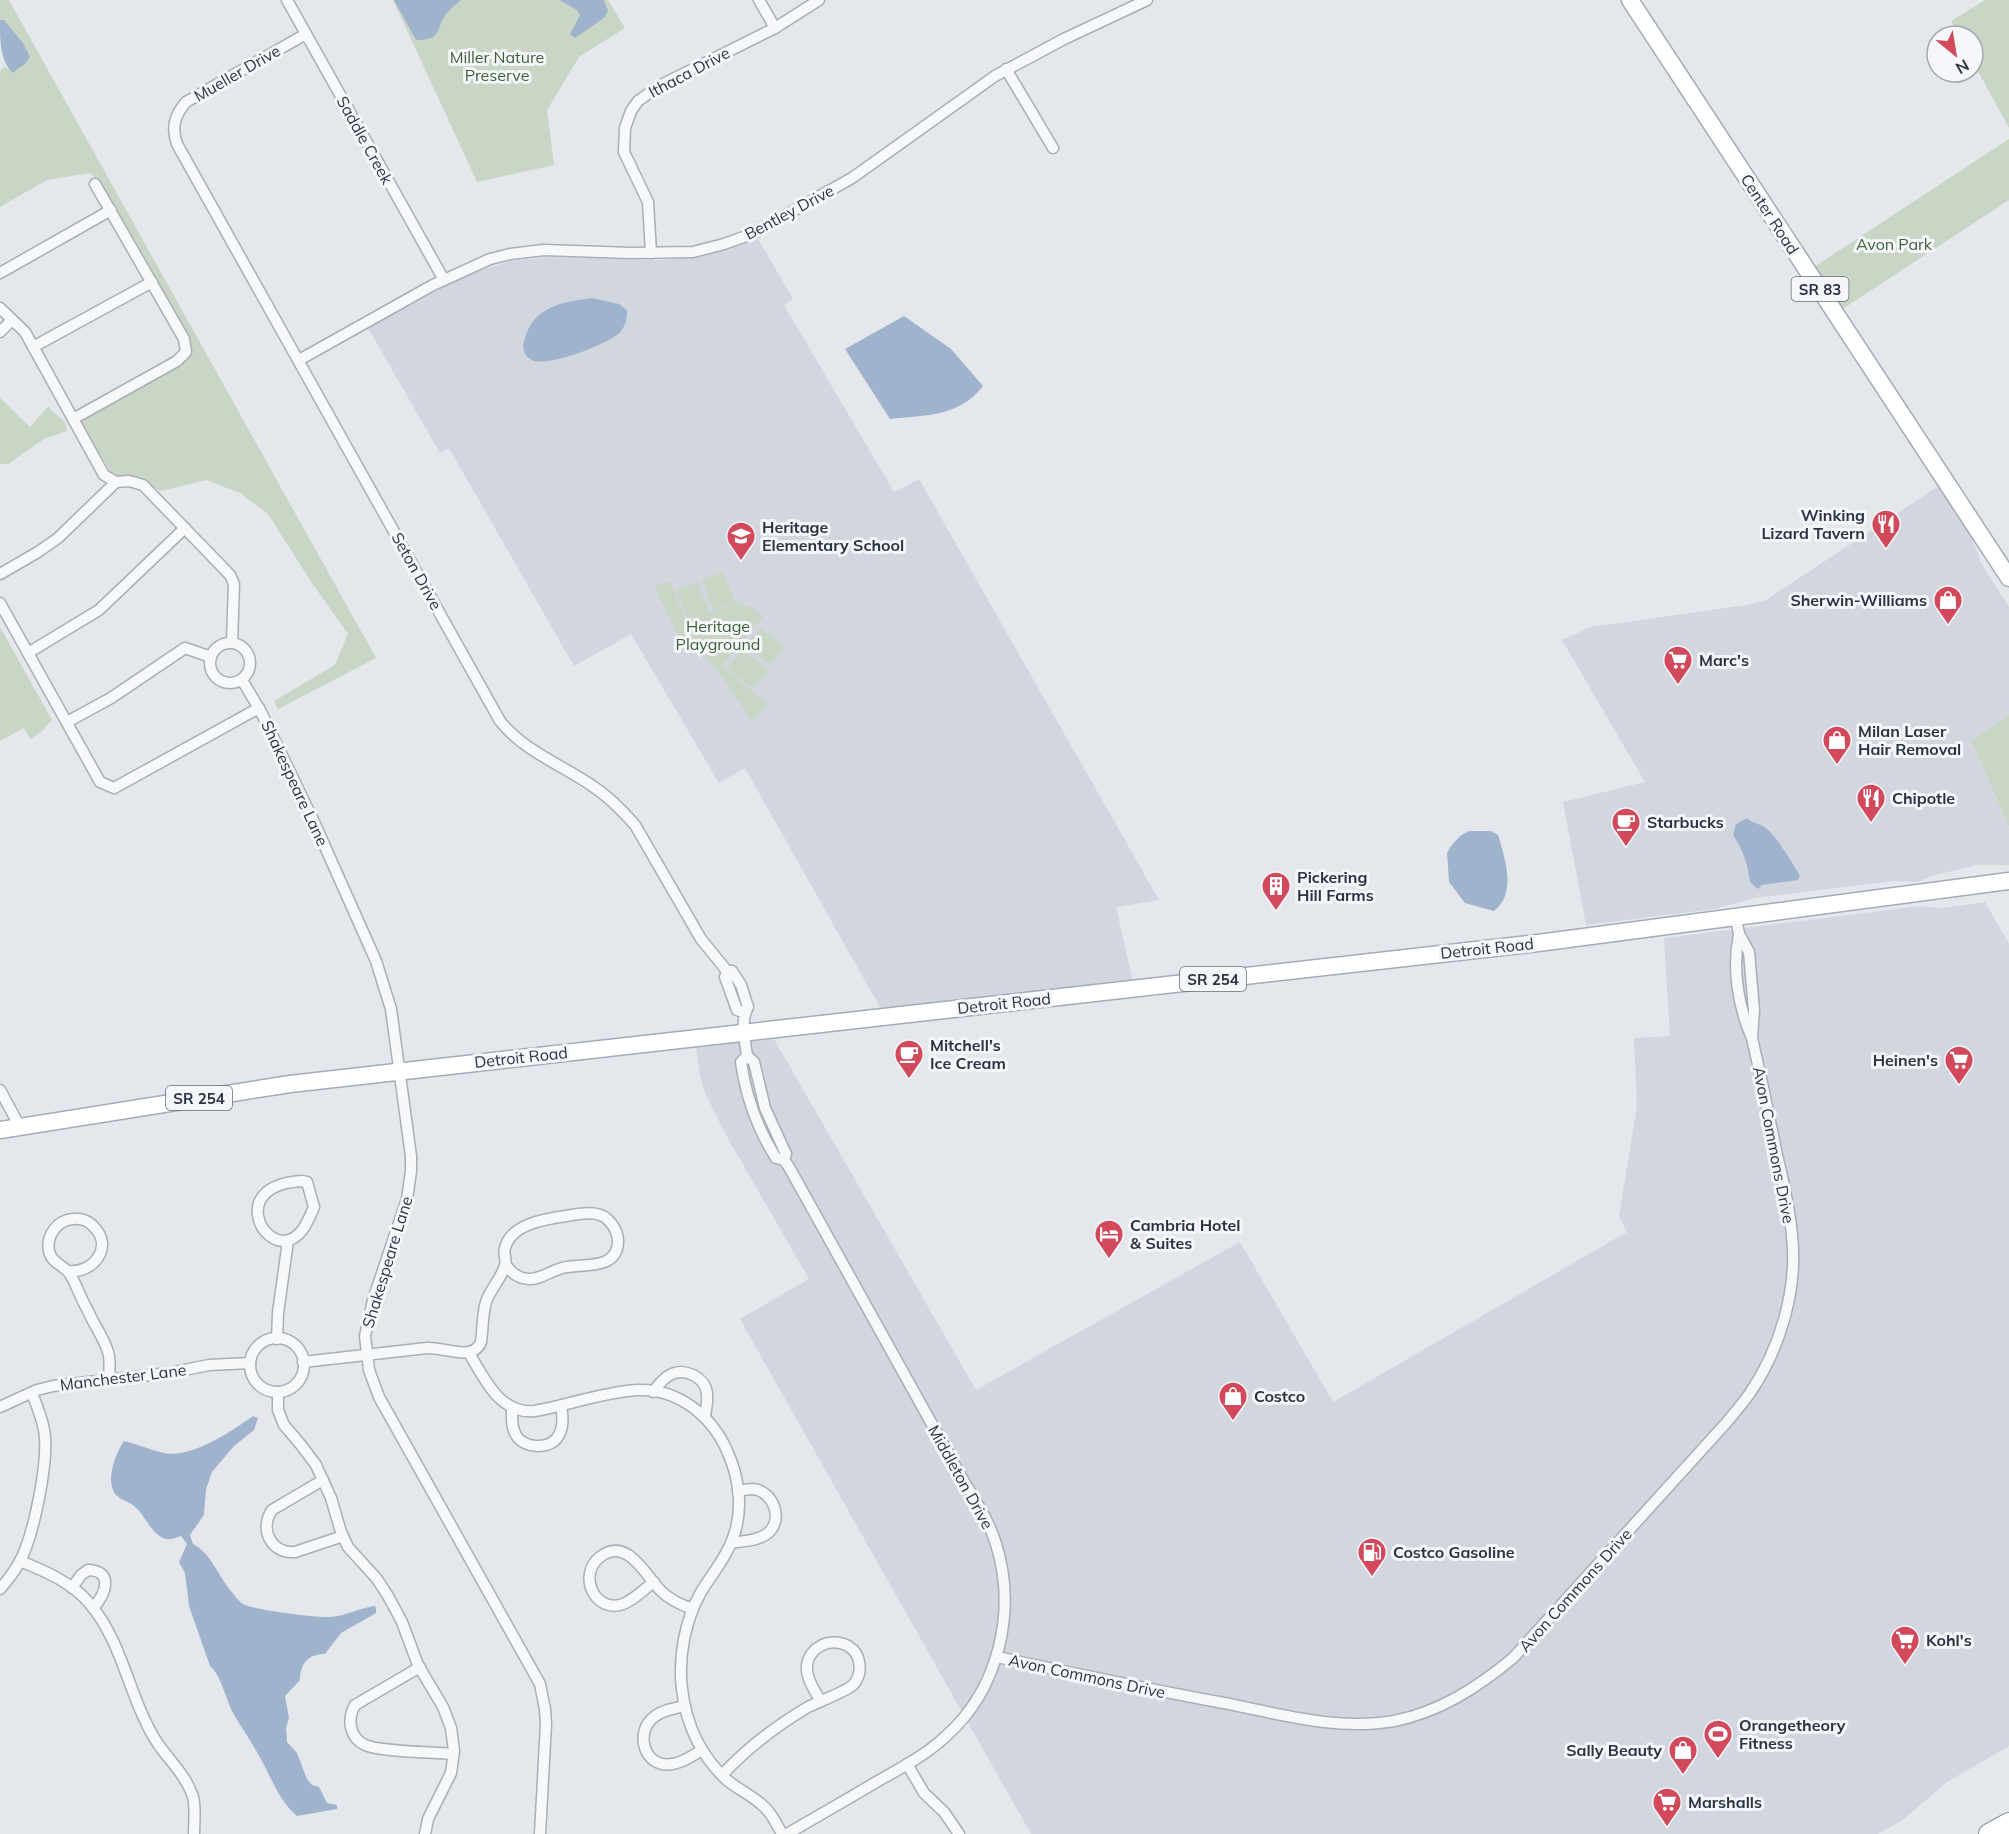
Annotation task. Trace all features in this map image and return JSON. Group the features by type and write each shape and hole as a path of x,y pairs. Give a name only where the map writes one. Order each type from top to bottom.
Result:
{"highway":[{"path":"1989,1834 2009,1823"}],"main road":[{"name":"Center Road","path":"1630,0 2009,578"},
{"name":"Detroit Road","path":"0,1130 290,1084 1526,944 1737,926 2009,881"}],"street":[{"name":"Saddle Creek","path":"287,0 444,280"},
{"path":"759,0 775,28"},
{"name":"Ithaca Drive","path":"651,253 648,202 624,152 625,128 631,111 638,101 659,86 775,28 819,0"},
{"name":"Bentley Drive","path":"299,360 444,280 490,259 527,251 693,252 758,231 852,178 1006,69 1147,0"},
{"name":"Mueller Drive","path":"175,118 186,102 306,34"},
{"path":"1006,69 1053,148"},
{"name":"Seton Drive","path":"175,118 174,135 177,144 500,721 528,748 592,786 614,803 635,825 701,939 727,971 732,971 741,985 748,1007 745,1013 744,1032"},
{"path":"73,419 177,361 186,352 184,339 95,184"},
{"path":"0,273 111,210"},
{"path":"33,347 152,282"},
{"path":"0,308 25,332 104,475 117,482 129,481 142,484 231,575 234,584 231,642"},
{"path":"0,332 12,320"},
{"path":"0,574 58,538 117,482"},
{"path":"28,653 99,610 185,528"},
{"path":"0,603 100,782 114,788 259,708"},
{"path":"231,642 244,648 249,657 250,668 242,680 232,683 219,680 211,668 211,657 219,646 231,642"},
{"path":"67,722 111,698 185,648 211,657"},
{"name":"Shakespeare Lane","path":"242,680 259,708 314,822 376,961 392,1009 411,1156 410,1181 402,1216 369,1314 365,1336 366,1355 374,1385 380,1397 540,1684 546,1724 540,1834"},
{"name":"Avon Commons Drive","path":"997,1657 1101,1680 1323,1722 1364,1724 1395,1720 1430,1711 1455,1700 1489,1678 1519,1651 1727,1422 1750,1393 1775,1345 1791,1288 1793,1237 1789,1208 1752,1038 1741,1013 1735,952 1737,926"},
{"name":"Middleton Drive","path":"744,1032 747,1056 754,1062 765,1108 786,1154 784,1160 990,1528 1000,1559 1005,1596 1003,1626 997,1657 982,1691 964,1717 937,1744 907,1764 787,1834"},
{"path":"0,1090 20,1127"},
{"path":"277,1339 278,1313 288,1241 304,1228 314,1207 307,1182 274,1187 258,1202 258,1216 266,1232 278,1239 288,1241"},
{"path":"303,1362 428,1348 470,1353 479,1347 486,1302 506,1265 505,1245 515,1231 559,1217 593,1214 601,1215 614,1226 618,1235 618,1245 604,1263 562,1268 533,1279 514,1274 506,1265"},
{"path":"68,1271 76,1272 90,1267 101,1248 101,1240 94,1227 82,1219 67,1220 54,1228 49,1242 51,1257 61,1268 68,1271 108,1353 109,1380"},
{"path":"277,1339 286,1340 297,1348 303,1362 299,1380 290,1389 278,1392 260,1386 252,1376 250,1363 260,1345 277,1339"},
{"path":"470,1353 500,1400 525,1412 637,1390 653,1392 682,1400 705,1416 721,1439 728,1453 738,1491 737,1523 726,1554 700,1593 687,1629 681,1671 685,1706 702,1750 722,1775 771,1814 782,1834"},
{"name":"Manchester Lane","path":"0,1407 53,1386 170,1373 209,1365 250,1363"},
{"path":"653,1392 671,1374 682,1372 695,1376 701,1380 707,1391 705,1416"},
{"path":"278,1392 278,1410 284,1425 309,1454 331,1498 343,1536 352,1552 382,1585 402,1622 420,1667 448,1718 453,1741 449,1779 428,1819 425,1834"},
{"path":"0,1589 20,1562 39,1498 45,1452 44,1427 32,1393"},
{"path":"512,1407 513,1429 517,1437 527,1444 539,1446 557,1438 562,1424 561,1406"},
{"path":"323,1480 272,1510 267,1517 267,1534 275,1547 289,1553 343,1536"},
{"path":"731,1543 755,1539 767,1534 774,1525 776,1515 773,1503 764,1493 752,1489 738,1491"},
{"path":"654,1582 626,1603 615,1605 607,1604 594,1596 589,1576 593,1563 606,1553 629,1554 674,1601 693,1609"},
{"path":"20,1562 40,1569 72,1588 93,1608 103,1622 114,1643 144,1720 192,1794 195,1809 194,1834"},
{"path":"72,1588 81,1575 88,1570 96,1571 105,1584 105,1593 93,1608"},
{"path":"722,1775 775,1727 820,1700 847,1690 855,1682 860,1664 855,1652 842,1643 820,1645 811,1655 807,1674 820,1700"},
{"path":"420,1667 355,1705 351,1718 353,1734 360,1742 373,1747 453,1754"},
{"path":"685,1706 653,1717 644,1731 642,1738 644,1746 654,1760 666,1765 682,1761 702,1750"},
{"path":"907,1764 918,1784 951,1820 959,1834"}],"shaded area":[{"name":"Heritage Elementary School","path":"757,237 793,299 784,305 894,492 919,479 1159,900 1116,907 1133,982 881,1009 745,768 719,783 631,634 574,666 449,448 440,453 368,328 468,274 511,261 553,257 659,260 689,258 717,252"},
{"path":"1940,485 1972,539 1981,563 2009,607 2009,715 1971,742 2009,827 2009,865 1978,865 1935,875 1918,882 1893,881 1755,898 1714,909 1586,925 1563,802 1645,782 1562,640 1591,627 1747,605 1766,600"},
{"path":"1985,902 2009,944 2009,1746 1947,1782 1904,1819 1878,1834 1031,1834 740,1319 809,1279 726,1135 705,1093 696,1047 774,1039 976,1390 1240,1242 1333,1402 1627,1232 1619,1216 1637,1106 1634,1038 1670,1036 1664,938 1920,906 1942,908"}],"green space":[{"path":"9,0 376,658 278,709 274,701 335,665 348,634 268,514 240,493 206,480 161,491 145,482 113,475 79,421 190,354 166,299 93,175 89,173 47,180 0,207 0,72 4,66 13,73 4,20 0,20 0,1"},
{"name":"Miller Nature Preserve","path":"393,0 608,0 625,28 579,57 547,110 554,165 477,182"},
{"path":"1985,0 2009,0 2009,128 1985,84 1985,24 1953,24 1951,21"},
{"name":"Avon Park","path":"2009,139 2009,200 1841,310 1814,267"},
{"path":"0,398 30,427 48,407 65,422 67,431 44,439 8,464 0,464"},
{"path":"723,571 735,601 713,610 702,580"},
{"name":"Heritage Playground","path":"670,581 686,621 737,602 754,608 763,617 722,666 767,703 752,722 704,653 676,632 654,586"},
{"path":"698,582 709,611 688,620 676,590"},
{"path":"0,627 52,720 41,732 30,739 24,728 0,741"},
{"path":"761,628 785,647 771,665 745,646"},
{"path":"743,650 768,670 753,688 727,668"},
{"path":"2009,715 2009,827 1971,741"}],"water":[{"path":"394,0 461,0 446,14 434,36 416,40"},
{"path":"559,0 604,0 608,11 604,18 575,38 570,34 580,15 577,10"},
{"path":"0,20 4,20 23,43 30,57 25,64 12,73 3,56"},
{"path":"592,298 619,304 627,310 626,321 621,331 605,342 563,358 539,362 525,354 524,341 528,329 541,313 559,304"},
{"path":"904,316 951,349 983,386 974,396 963,404 941,413 890,419 845,349"},
{"path":"1747,818 1771,833 1800,876 1798,880 1762,885 1758,889 1750,882 1744,857 1733,835 1736,824"},
{"path":"1469,831 1491,831 1498,835 1504,854 1507,886 1501,904 1494,911 1465,903 1449,882 1447,853 1460,836"},
{"path":"253,1416 258,1418 254,1430 234,1446 212,1472 206,1489 204,1515 190,1535 193,1544 209,1558 243,1604 259,1609 323,1617 342,1615 375,1606 376,1609 376,1613 341,1633 325,1654 319,1654 306,1661 300,1674 300,1680 285,1696 289,1718 286,1728 287,1742 297,1753 307,1779 312,1785 319,1787 327,1803 337,1805 337,1809 297,1816 280,1795 232,1711 220,1680 210,1666 189,1606 185,1573 179,1562 187,1544 181,1536 168,1539 158,1535 134,1506 117,1495 111,1484 113,1465 124,1441 164,1453 186,1452 211,1442"}],"place":[{"name":"Winking Lizard Tavern","path":"1886,550"},
{"name":"Heritage Elementary School","path":"741,562"},
{"name":"Sherwin-Williams","path":"1948,626"},
{"name":"Marc's","path":"1678,686"},
{"name":"Milan Laser Hair Removal","path":"1837,766"},
{"name":"Chipotle","path":"1871,824"},
{"name":"Starbucks","path":"1626,848"},
{"name":"Pickering Hill Farms","path":"1276,912"},
{"name":"Mitchell's Ice Cream","path":"909,1080"},
{"name":"Heinen's","path":"1959,1086"},
{"name":"Cambria Hotel & Suites","path":"1109,1260"},
{"name":"Costco","path":"1233,1422"},
{"name":"Costco Gasoline","path":"1372,1578"},
{"name":"Kohl's","path":"1905,1666"},
{"name":"Orangetheory Fitness","path":"1718,1760"},
{"name":"Sally Beauty","path":"1683,1776"},
{"name":"Marshalls","path":"1667,1828"}]}
